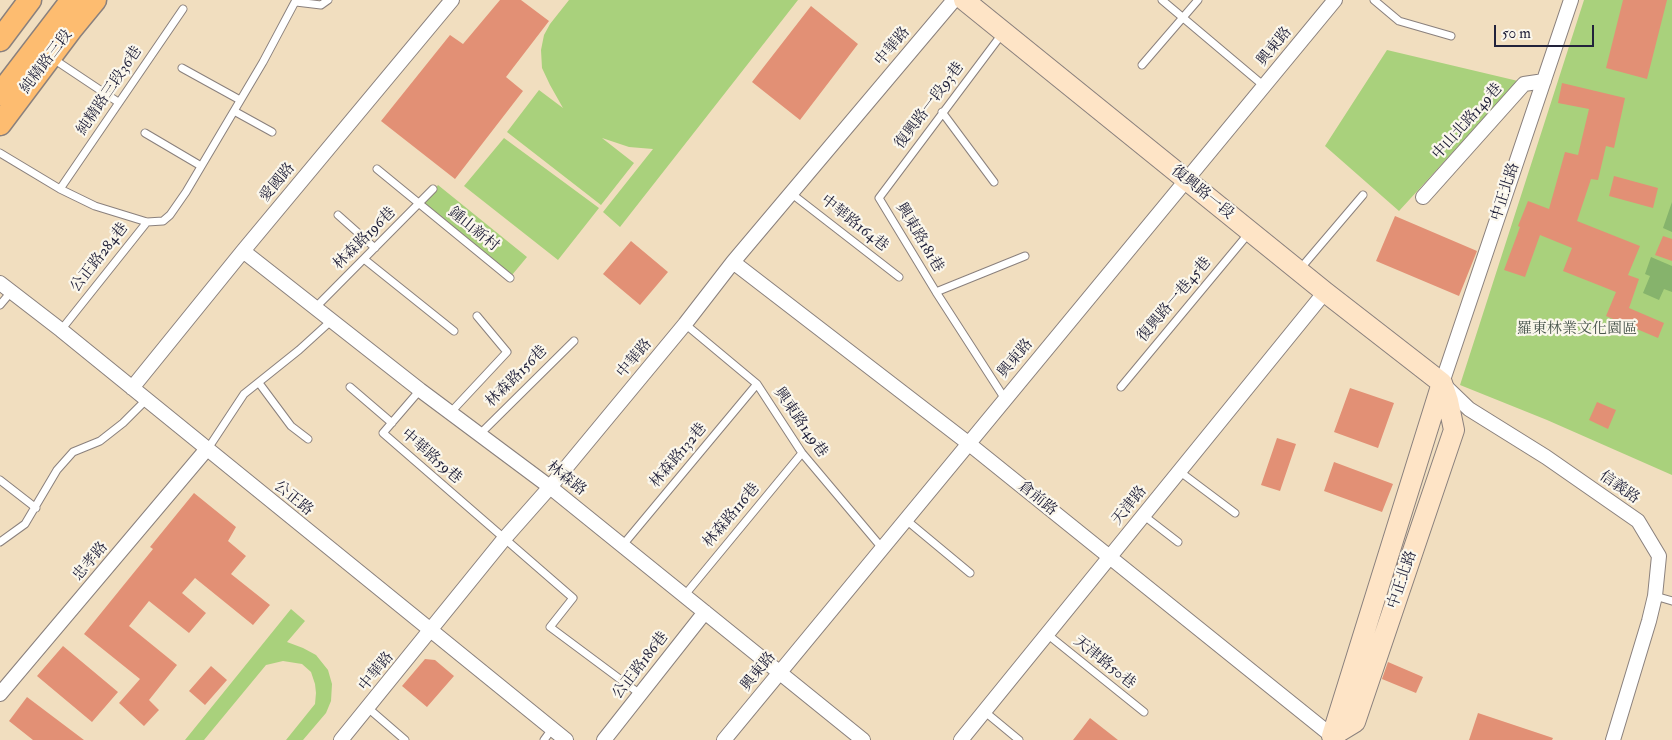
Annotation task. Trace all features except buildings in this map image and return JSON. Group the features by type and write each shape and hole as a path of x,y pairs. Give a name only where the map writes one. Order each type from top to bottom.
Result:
{"main road":[{"path":"0,40 30,0"},
{"name":"純精路三段","path":"0,72 55,0"},
{"name":"純精路三段","path":"0,94 72,0"},
{"name":"純精路三段","path":"0,124 95,0"},
{"name":"復興路一段","path":"964,0 1298,271 1442,383"},
{"name":"中正北路","path":"1333,739 1442,383"}],"street":[{"name":"愛國路","path":"132,388 243,251 452,0"},
{"name":"中華路","path":"341,740 504,539 550,487 685,324 733,262 954,0"},
{"name":"興東路","path":"726,739 1335,0"},
{"name":"中正北路","path":"1442,383 1571,0"},
{"name":"中山北路149巷","path":"1423,197 1524,84 1544,81"},
{"name":"林森路","path":"243,251 420,390 452,412 550,487 863,740"},
{"name":"倉前路","path":"733,262 968,443 1333,739"},
{"name":"公正路","path":"5,287 61,330 206,450 431,631 548,735 566,740"},
{"name":"天津路","path":"961,740 1325,292"},
{"name":"信義路","path":"1442,383 1469,409 1546,457 1638,521 1659,556 1649,621 1613,740"},
{"name":"忠孝路","path":"0,694 206,450"},
{"name":"公正路186巷","path":"604,740 704,612"}],"lane":[{"path":"296,1 321,6 328,0"},
{"path":"1162,0 1264,86"},
{"path":"1142,65 1198,0"},
{"path":"1374,0 1399,21 1451,36"},
{"name":"公正路284巷","path":"61,330 146,222 163,220 170,215 186,192 296,1"},
{"name":"純精路三段36巷","path":"60,188 183,9"},
{"name":"復興路一段93巷","path":"879,198 1004,31"},
{"path":"50,57 118,102"},
{"path":"182,68 240,100"},
{"path":"234,110 272,132"},
{"path":"942,112 994,182"},
{"path":"145,133 201,166"},
{"path":"0,153 95,206 146,222"},
{"name":"鍾山新村","path":"377,169 510,278"},
{"name":"林森路196巷","path":"315,308 433,189"},
{"name":"中華路164巷","path":"792,194 899,277"},
{"path":"1298,271 1363,195"},
{"name":"興東路181巷","path":"879,198 936,292 1005,399"},
{"path":"338,216 375,248"},
{"name":"復興路一巷45巷","path":"1121,387 1250,232"},
{"name":"興東路181巷","path":"936,292 1025,256"},
{"path":"364,259 454,331"},
{"path":"0,305 5,287"},
{"path":"452,412 507,352 477,316"},
{"path":"206,450 244,394 299,350 332,320"},
{"name":"興東路149巷","path":"685,324 757,384 802,453 882,548"},
{"name":"林森路156巷","path":"480,434 574,341"},
{"path":"259,383 290,426 308,439"},
{"name":"林森路132巷","path":"622,546 757,384"},
{"path":"350,387 392,423"},
{"name":"中華路59巷","path":"420,390 383,433 504,539"},
{"path":"0,542 25,524 57,470 73,452 100,441 123,423 146,400"},
{"name":"林森路116巷","path":"683,596 802,453"},
{"path":"1178,471 1234,513"},
{"path":"0,480 36,508"},
{"path":"1143,515 1178,542"},
{"path":"906,520 970,573"},
{"path":"504,539 573,598 550,627 640,694"},
{"path":"1654,596 1672,601"},
{"name":"天津路50巷","path":"1047,634 1144,712"},
{"path":"368,708 405,740"},
{"path":"984,711 1019,740"}],"green space":[{"path":"569,0 798,0 620,227 603,212 653,149 629,147 602,138 634,163 601,205 507,132 539,90 563,108 542,68 541,50 544,35 550,24"},
{"name":"羅東林業文化園區","path":"1584,0 1672,0 1672,475 1547,420 1460,385"},
{"path":"1387,50 1518,81 1399,211 1325,146"},
{"path":"504,138 599,208 558,260 464,186"},
{"path":"438,185 527,257 512,275 424,203"},
{"path":"1672,202 1672,232 1663,228"},
{"path":"1651,257 1672,266 1672,292 1664,289 1659,300 1643,293 1650,276 1645,274"},
{"path":"291,609 305,621 287,642 316,655 328,670 332,684 331,701 326,713 303,740 286,740 315,704 316,693 311,672 302,664 283,661 266,665 204,740 185,740"}]}
